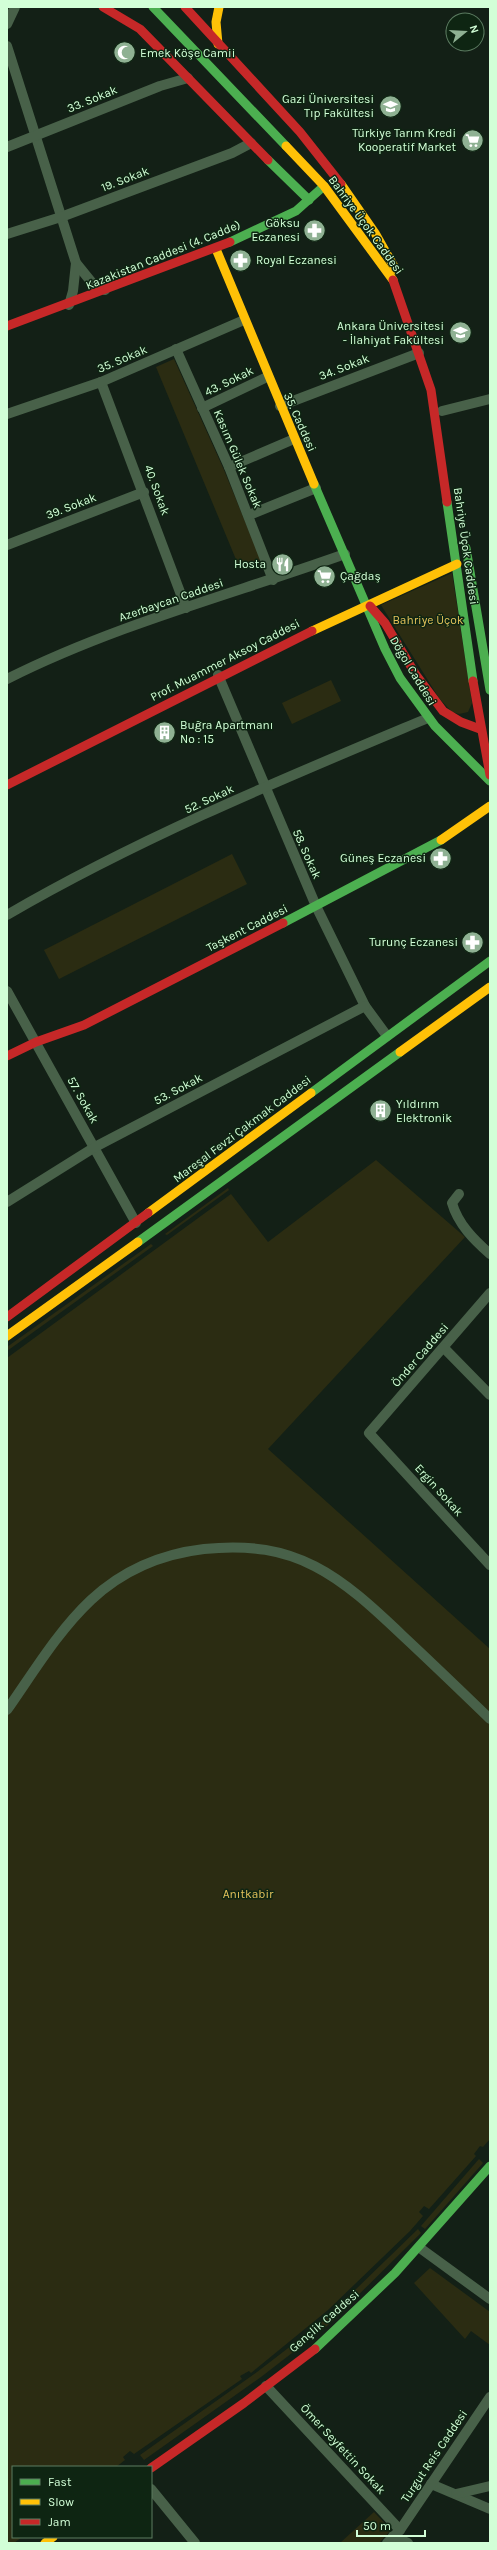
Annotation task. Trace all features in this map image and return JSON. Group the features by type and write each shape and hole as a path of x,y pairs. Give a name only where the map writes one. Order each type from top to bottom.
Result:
{"main road":[{"path":"103,7 140,28 251,143 309,200"},
{"name":"Bahriye Üçok Caddesi","path":"153,7 324,186 392,278 431,390 480,729"},
{"name":"Bahriye Üçok Caddesi","path":"185,7 332,172 377,233 402,282 438,390 453,473"},
{"path":"218,7 216,22 218,44"},
{"name":"Kazakistan Caddesi (4. Cadde)","path":"7,326 69,305 105,290 216,249 296,211 324,186 332,172"},
{"name":"35. Caddesi","path":"216,249 267,377 367,603"},
{"name":"Bahriye Üçok Caddesi","path":"464,536 490,690"},
{"name":"Prof. Muammer Aksoy Caddesi","path":"7,785 218,675 367,603 457,564"},
{"name":"Dögol Caddesi","path":"367,603 376,633 391,662 428,718 490,781"},
{"name":"Dögol Caddesi","path":"367,603 385,623 416,674 443,711 461,722 480,729 490,728"},
{"path":"480,729 490,775"},
{"name":"Taşkent Caddesi","path":"7,1056 36,1042 84,1025 316,906 457,831 490,806"},
{"name":"Mareşal Fevzi Çakmak Caddesi","path":"7,1317 490,961"},
{"path":"7,1336 490,987"},
{"name":"Gençlik Caddesi","path":"152,2467 266,2386 332,2334 420,2248 490,2166"}],"street":[{"path":"7,24 15,7"},
{"path":"7,46 10,66 36,136 76,263 93,284 105,290"},
{"name":"33. Sokak","path":"7,147 160,86 188,78"},
{"name":"19. Sokak","path":"7,234 61,217 232,153 251,143"},
{"path":"69,305 73,291 76,263"},
{"name":"35. Sokak","path":"7,414 102,382 244,320"},
{"name":"Kasım Gülek Sokak","path":"176,349 229,467 249,515 273,580"},
{"name":"34. Sokak","path":"280,406 418,353"},
{"name":"43. Sokak","path":"202,408 267,377"},
{"name":"40. Sokak","path":"102,382 186,608"},
{"path":"442,411 490,400"},
{"path":"229,467 294,439"},
{"path":"249,515 316,488"},
{"name":"39. Sokak","path":"7,545 144,492"},
{"name":"Azerbaycan Caddesi","path":"7,678 36,664 186,608 273,580 345,554"},
{"name":"58. Sokak","path":"218,675 264,787 316,906 365,1006 387,1036"},
{"name":"52. Sokak","path":"7,915 65,882 264,787 428,718"},
{"name":"57. Sokak","path":"7,991 136,1223"},
{"name":"53. Sokak","path":"7,1202 95,1147 365,1006"},
{"path":"459,1194 452,1203 455,1214 474,1240 490,1254"},
{"name":"Önder Caddesi","path":"368,1434 444,1348 490,1293"},
{"path":"444,1348 490,1394"},
{"name":"Ergin Sokak","path":"368,1434 490,1565"},
{"path":"7,1710 70,1622 106,1588 133,1570 170,1555 232,1547 285,1555 315,1565 335,1577 367,1602 490,1719"},
{"path":"420,2248 490,2299"},
{"name":"Ömer Seyfettin Sokak","path":"266,2386 393,2536"},
{"name":"Turgut Reis Caddesi","path":"393,2536 431,2484 490,2397"},
{"path":"431,2484 490,2509"},
{"path":"456,2494 490,2486"},
{"path":"152,2490 196,2543"},
{"path":"393,2536 408,2543"}],"green space":[{"path":"174,359 224,470 262,563 240,569 156,367"},
{"name":"Bahriye Üçok","path":"452,573 472,703 468,712 459,714 452,712 439,698 381,605"},
{"path":"331,680 341,701 292,724 282,703"},
{"path":"232,854 247,884 59,979 44,950"},
{"name":"Anıtkabir","path":"376,1160 465,1237 268,1449 490,1649 490,2139 483,2147 480,2146 474,2154 476,2156 429,2209 424,2206 419,2212 423,2216 410,2231 328,2310 251,2373 249,2371 240,2376 242,2379 134,2454 130,2451 123,2457 125,2460 117,2466 12,2466 12,2538 21,2538 14,2543 7,2543 7,1358 231,1194 268,1242"},
{"path":"228,1188 229,1190 167,1235 165,1234"},
{"path":"151,1244 153,1246 7,1351 7,1347"},
{"path":"479,2159 483,2163 425,2229 421,2226"},
{"path":"418,2229 421,2233 327,2326 261,2377 144,2460 140,2455 257,2372 322,2322"},
{"path":"430,2268 490,2312 490,2345 471,2331 465,2339 414,2283"},
{"path":"374,2512 391,2530 379,2543 340,2543"}],"traffic: fast":[{"path":"153,7 286,146"},
{"path":"268,160 309,200"},
{"path":"230,242 296,211 324,186"},
{"path":"314,484 385,649 400,678 435,726 490,781"},
{"path":"447,502 473,681"},
{"path":"466,548 490,690"},
{"path":"283,923 441,840"},
{"path":"311,1093 490,961"},
{"path":"138,1242 400,1052"},
{"path":"315,2349 395,2273 490,2166"}],"traffic: slow":[{"path":"218,44 216,22 219,7"},
{"path":"286,146 324,186 393,280"},
{"path":"341,184 375,233 396,270"},
{"path":"216,249 314,484"},
{"path":"312,631 457,564"},
{"path":"441,840 490,806"},
{"path":"400,1052 490,987"},
{"path":"148,1213 311,1093"},
{"path":"7,1336 138,1242"},
{"path":"45,2543 52,2538"}],"traffic: jam":[{"path":"103,7 140,29 268,160"},
{"path":"185,7 300,132 341,184"},
{"path":"7,326 230,242"},
{"path":"393,280 431,390 447,502"},
{"path":"370,606 385,623 416,675 443,711 461,722 480,729"},
{"path":"7,785 312,631"},
{"path":"473,681 490,775"},
{"path":"7,1056 36,1042 84,1025 283,923"},
{"path":"7,1317 148,1213"},
{"path":"152,2467 244,2403 315,2349"}],"place":[{"name":"Emek Köşe Camii","path":"125,53"},
{"name":"Gazi Üniversitesi Tıp Fakültesi","path":"390,106"},
{"name":"Türkiye Tarım Kredi Kooperatif Market","path":"472,140"},
{"name":"Göksu Eczanesi","path":"315,230"},
{"name":"Royal Eczanesi","path":"240,260"},
{"name":"Ankara Üniversitesi - İlahiyat Fakültesi","path":"460,333"},
{"name":"Hosta","path":"282,564"},
{"name":"Çağdaş","path":"325,576"},
{"name":"Buğra Apartmanı No : 15","path":"165,732"},
{"name":"Güneş Eczanesi","path":"441,858"},
{"name":"Turunç Eczanesi","path":"473,942"},
{"name":"Yıldırım Elektronik","path":"381,1111"}]}
